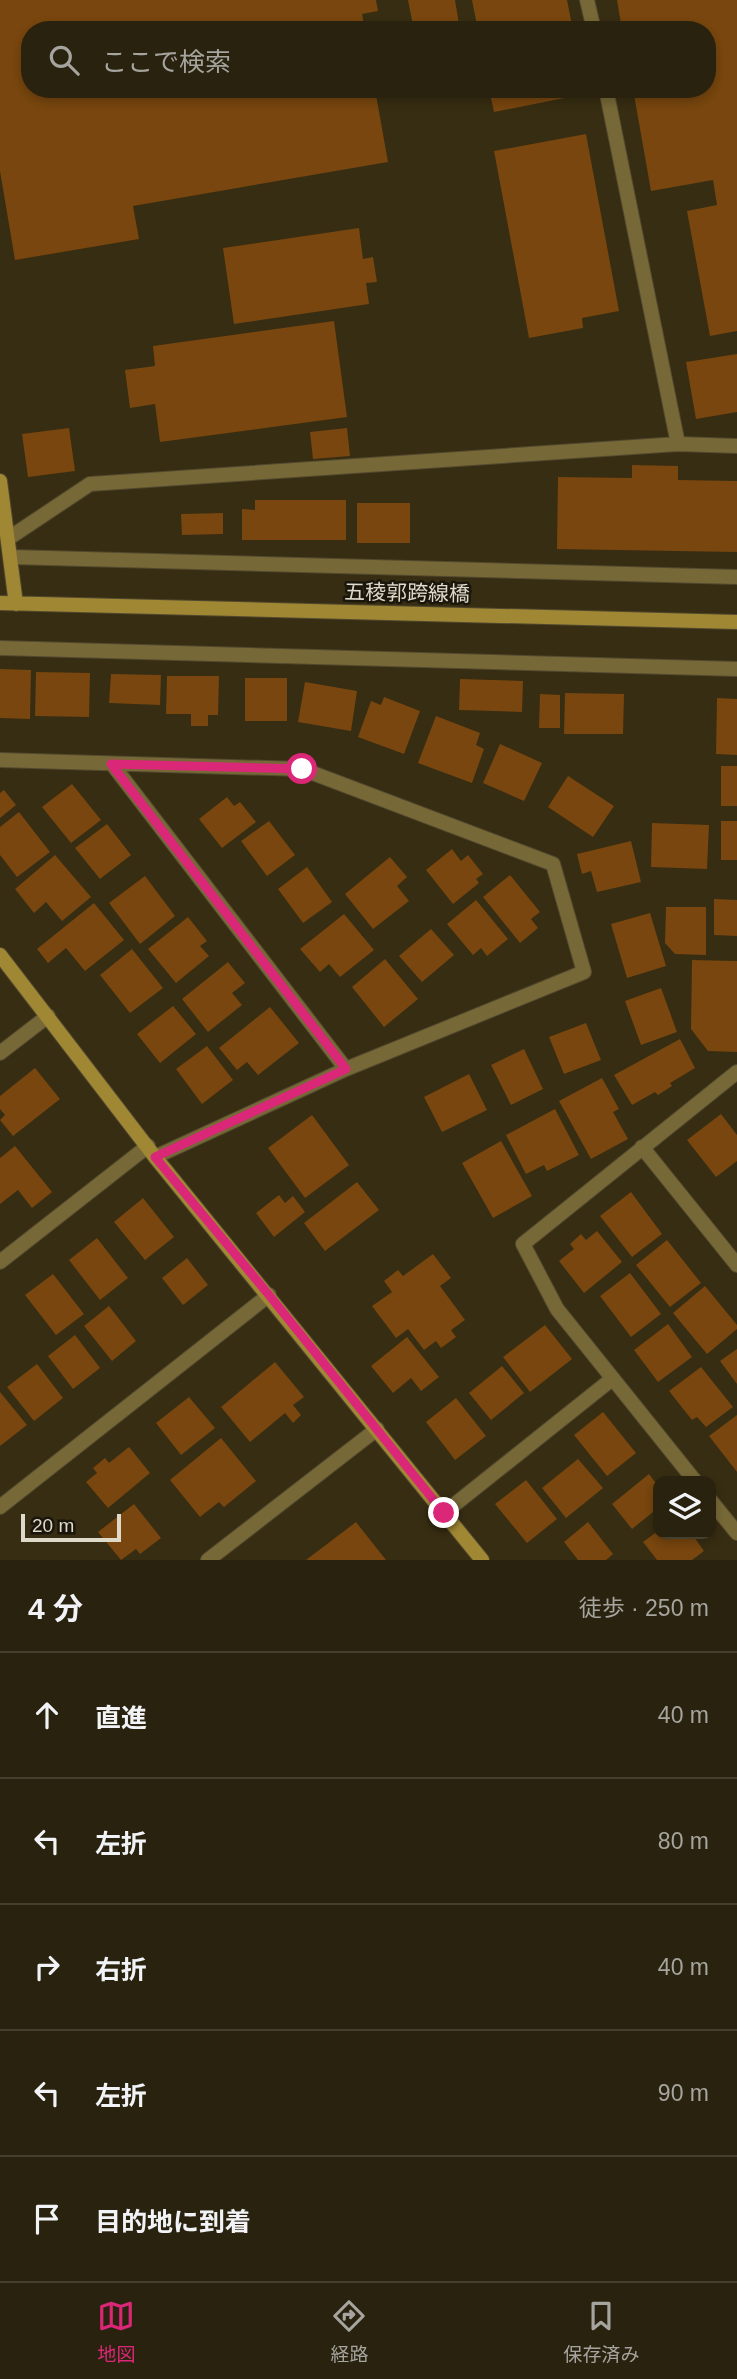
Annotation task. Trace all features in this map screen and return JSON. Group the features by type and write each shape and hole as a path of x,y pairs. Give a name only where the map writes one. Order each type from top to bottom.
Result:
{"street":[{"path":"587,0 592,21"},
{"path":"608,98 678,444"},
{"path":"9,538 90,484 678,444 737,446"},
{"path":"0,481 16,604"},
{"path":"11,557 737,577"},
{"name":"五稜郭跨線橋","path":"0,603 737,622"},
{"path":"0,648 737,669"},
{"path":"0,760 302,769 553,864 584,972 151,1152 0,1262"},
{"path":"111,764 346,1069"},
{"path":"0,955 151,1152 482,1560"},
{"path":"0,1053 48,1016"},
{"path":"691,1476 557,1309 523,1244 737,1072"},
{"path":"642,1147 737,1265"},
{"path":"0,1507 269,1295"},
{"path":"444,1513 612,1379"},
{"path":"208,1560 377,1429"},
{"path":"716,1507 737,1533"}],"building":[{"path":"0,0 376,0 378,11 362,14 363,21 21,21 21,98 377,98 388,162 133,206 139,239 15,260 0,171"},
{"path":"408,0 455,0 458,21 412,21"},
{"path":"472,0 567,0 571,21 476,21"},
{"path":"617,0 737,0 737,331 710,336 687,211 717,205 713,180 651,191 635,98 716,98 716,21 620,21"},
{"path":"491,98 565,98 494,112"},
{"path":"586,134 619,311 582,318 583,328 529,338 494,151"},
{"path":"359,228 363,259 373,257 377,282 366,283 369,304 234,324 223,248"},
{"path":"334,321 347,417 160,442 155,404 130,408 125,370 155,366 153,346"},
{"path":"737,354 737,412 696,419 686,362"},
{"path":"69,428 75,471 28,477 22,434"},
{"path":"347,428 350,456 313,459 310,432"},
{"path":"632,465 678,466 678,480 737,481 737,552 557,549 558,477 632,478"},
{"path":"255,500 346,500 346,540 242,540 242,509 255,510"},
{"path":"357,503 410,503 410,543 357,543"},
{"path":"223,513 223,534 182,535 181,514"},
{"path":"0,669 31,670 30,719 0,718"},
{"path":"36,672 90,673 89,717 35,716"},
{"path":"111,674 161,675 160,705 109,703"},
{"path":"167,676 219,676 218,715 208,715 208,726 191,726 191,714 166,714"},
{"path":"245,678 287,678 287,721 245,721"},
{"path":"460,679 523,681 522,712 459,710"},
{"path":"305,682 357,691 351,731 298,722"},
{"path":"565,693 624,694 623,734 564,734"},
{"path":"540,694 560,695 560,728 539,728"},
{"path":"384,697 420,711 404,754 358,737 371,701 381,705"},
{"path":"717,698 737,699 737,755 716,754"},
{"path":"436,716 480,733 476,745 484,749 472,783 418,763"},
{"path":"500,744 542,763 524,801 483,783"},
{"path":"721,766 737,766 737,806 721,806"},
{"path":"568,776 614,806 593,837 548,807"},
{"path":"72,784 101,820 71,843 42,807"},
{"path":"4,790 16,805 0,818 0,793"},
{"path":"227,797 234,806 240,802 256,822 222,848 199,819"},
{"path":"19,812 50,852 17,877 0,855 0,827"},
{"path":"269,821 295,855 267,876 241,841"},
{"path":"721,821 737,821 737,860 721,860"},
{"path":"652,823 709,825 707,869 651,867"},
{"path":"107,824 131,855 100,879 75,848"},
{"path":"631,841 641,882 597,892 591,871 582,874 577,854"},
{"path":"452,849 461,861 468,855 483,874 476,879 479,883 453,904 426,870"},
{"path":"55,855 91,897 62,921 46,902 34,913 15,889"},
{"path":"390,857 407,877 397,886 409,901 373,929 345,894"},
{"path":"307,867 332,902 303,923 278,889"},
{"path":"510,875 540,912 531,919 538,928 520,943 483,897"},
{"path":"145,876 175,916 140,944 109,903"},
{"path":"714,899 737,900 737,936 714,935"},
{"path":"476,900 508,939 487,956 481,948 473,955 447,924"},
{"path":"94,903 124,940 85,971 66,948 48,963 37,949"},
{"path":"666,907 706,907 706,955 675,954 665,943"},
{"path":"650,913 666,966 627,978 611,924"},
{"path":"344,914 374,950 340,977 329,964 320,972 300,949"},
{"path":"188,917 207,941 200,946 209,956 176,983 148,949"},
{"path":"431,929 454,955 422,982 399,956"},
{"path":"132,949 163,988 130,1013 100,975"},
{"path":"385,959 418,999 384,1027 352,987"},
{"path":"692,960 737,961 737,1052 708,1051 691,1029"},
{"path":"228,962 245,983 232,993 242,1005 208,1032 182,999"},
{"path":"661,988 677,1032 641,1045 625,1001"},
{"path":"173,1006 196,1034 160,1063 137,1034"},
{"path":"270,1007 299,1043 258,1075 247,1062 237,1070 219,1048"},
{"path":"586,1023 601,1060 564,1074 549,1037"},
{"path":"680,1039 695,1068 670,1083 672,1086 658,1095 655,1092 632,1105 614,1075"},
{"path":"207,1046 233,1080 202,1104 176,1069"},
{"path":"524,1049 543,1089 511,1105 491,1065"},
{"path":"35,1068 60,1099 13,1136 0,1120 5,1115 0,1109 0,1096"},
{"path":"469,1074 487,1110 442,1132 424,1097"},
{"path":"602,1078 619,1109 613,1112 628,1139 591,1159 559,1101"},
{"path":"555,1109 579,1155 547,1171 544,1165 526,1174 506,1135"},
{"path":"721,1114 737,1135 737,1161 716,1177 687,1140"},
{"path":"312,1115 349,1165 305,1198 268,1148"},
{"path":"501,1141 532,1196 493,1218 462,1163"},
{"path":"15,1146 52,1192 32,1208 18,1190 0,1204 0,1158"},
{"path":"357,1182 379,1210 325,1251 304,1223"},
{"path":"631,1192 662,1234 632,1257 600,1216"},
{"path":"279,1195 285,1203 293,1196 305,1212 274,1237 256,1213"},
{"path":"143,1198 174,1237 145,1260 114,1222"},
{"path":"597,1231 622,1262 584,1293 559,1261 574,1249 570,1244 581,1234 586,1240"},
{"path":"97,1238 128,1278 100,1300 69,1260"},
{"path":"667,1240 701,1283 670,1307 636,1265"},
{"path":"433,1254 451,1278 440,1286 465,1320 451,1330 456,1337 441,1348 436,1341 424,1350 408,1329 396,1338 372,1306 392,1292 384,1281 398,1270 403,1276"},
{"path":"187,1258 208,1285 183,1305 162,1278"},
{"path":"630,1273 661,1314 631,1337 600,1296"},
{"path":"53,1274 84,1314 56,1335 25,1295"},
{"path":"705,1286 737,1325 737,1329 707,1354 673,1313"},
{"path":"109,1306 136,1341 112,1361 84,1326"},
{"path":"668,1324 692,1357 658,1382 634,1350"},
{"path":"545,1325 572,1359 530,1392 503,1357"},
{"path":"75,1335 100,1368 73,1389 48,1356"},
{"path":"407,1337 439,1377 421,1391 411,1378 393,1393 371,1366"},
{"path":"737,1349 737,1384 720,1361"},
{"path":"275,1362 304,1397 293,1405 301,1415 293,1423 285,1413 250,1442 221,1407"},
{"path":"37,1364 63,1398 34,1421 7,1387"},
{"path":"502,1366 524,1393 491,1420 469,1393"},
{"path":"701,1367 733,1407 706,1427 697,1417 692,1420 669,1391"},
{"path":"0,1392 27,1425 0,1446"},
{"path":"189,1397 215,1428 181,1455 156,1423"},
{"path":"456,1398 486,1436 455,1460 426,1422"},
{"path":"603,1412 636,1453 607,1476 574,1435"},
{"path":"737,1415 737,1472 709,1436"},
{"path":"221,1438 256,1481 224,1507 219,1502 200,1517 170,1480"},
{"path":"129,1447 150,1473 108,1508 86,1482 97,1473 93,1468 105,1458 109,1463"},
{"path":"578,1459 603,1488 566,1518 542,1488"},
{"path":"649,1474 653,1479 653,1512 632,1529 612,1504"},
{"path":"526,1480 557,1519 527,1543 495,1504"},
{"path":"134,1504 161,1538 140,1554 136,1549 121,1560 98,1532"},
{"path":"356,1522 386,1560 306,1560"},
{"path":"588,1522 613,1554 606,1560 578,1560 564,1542"},
{"path":"653,1535 653,1539 696,1539 704,1551 692,1560 657,1560 643,1542"}],"route":[{"path":"302,769 111,764 346,1069 155,1157 444,1513"}]}
